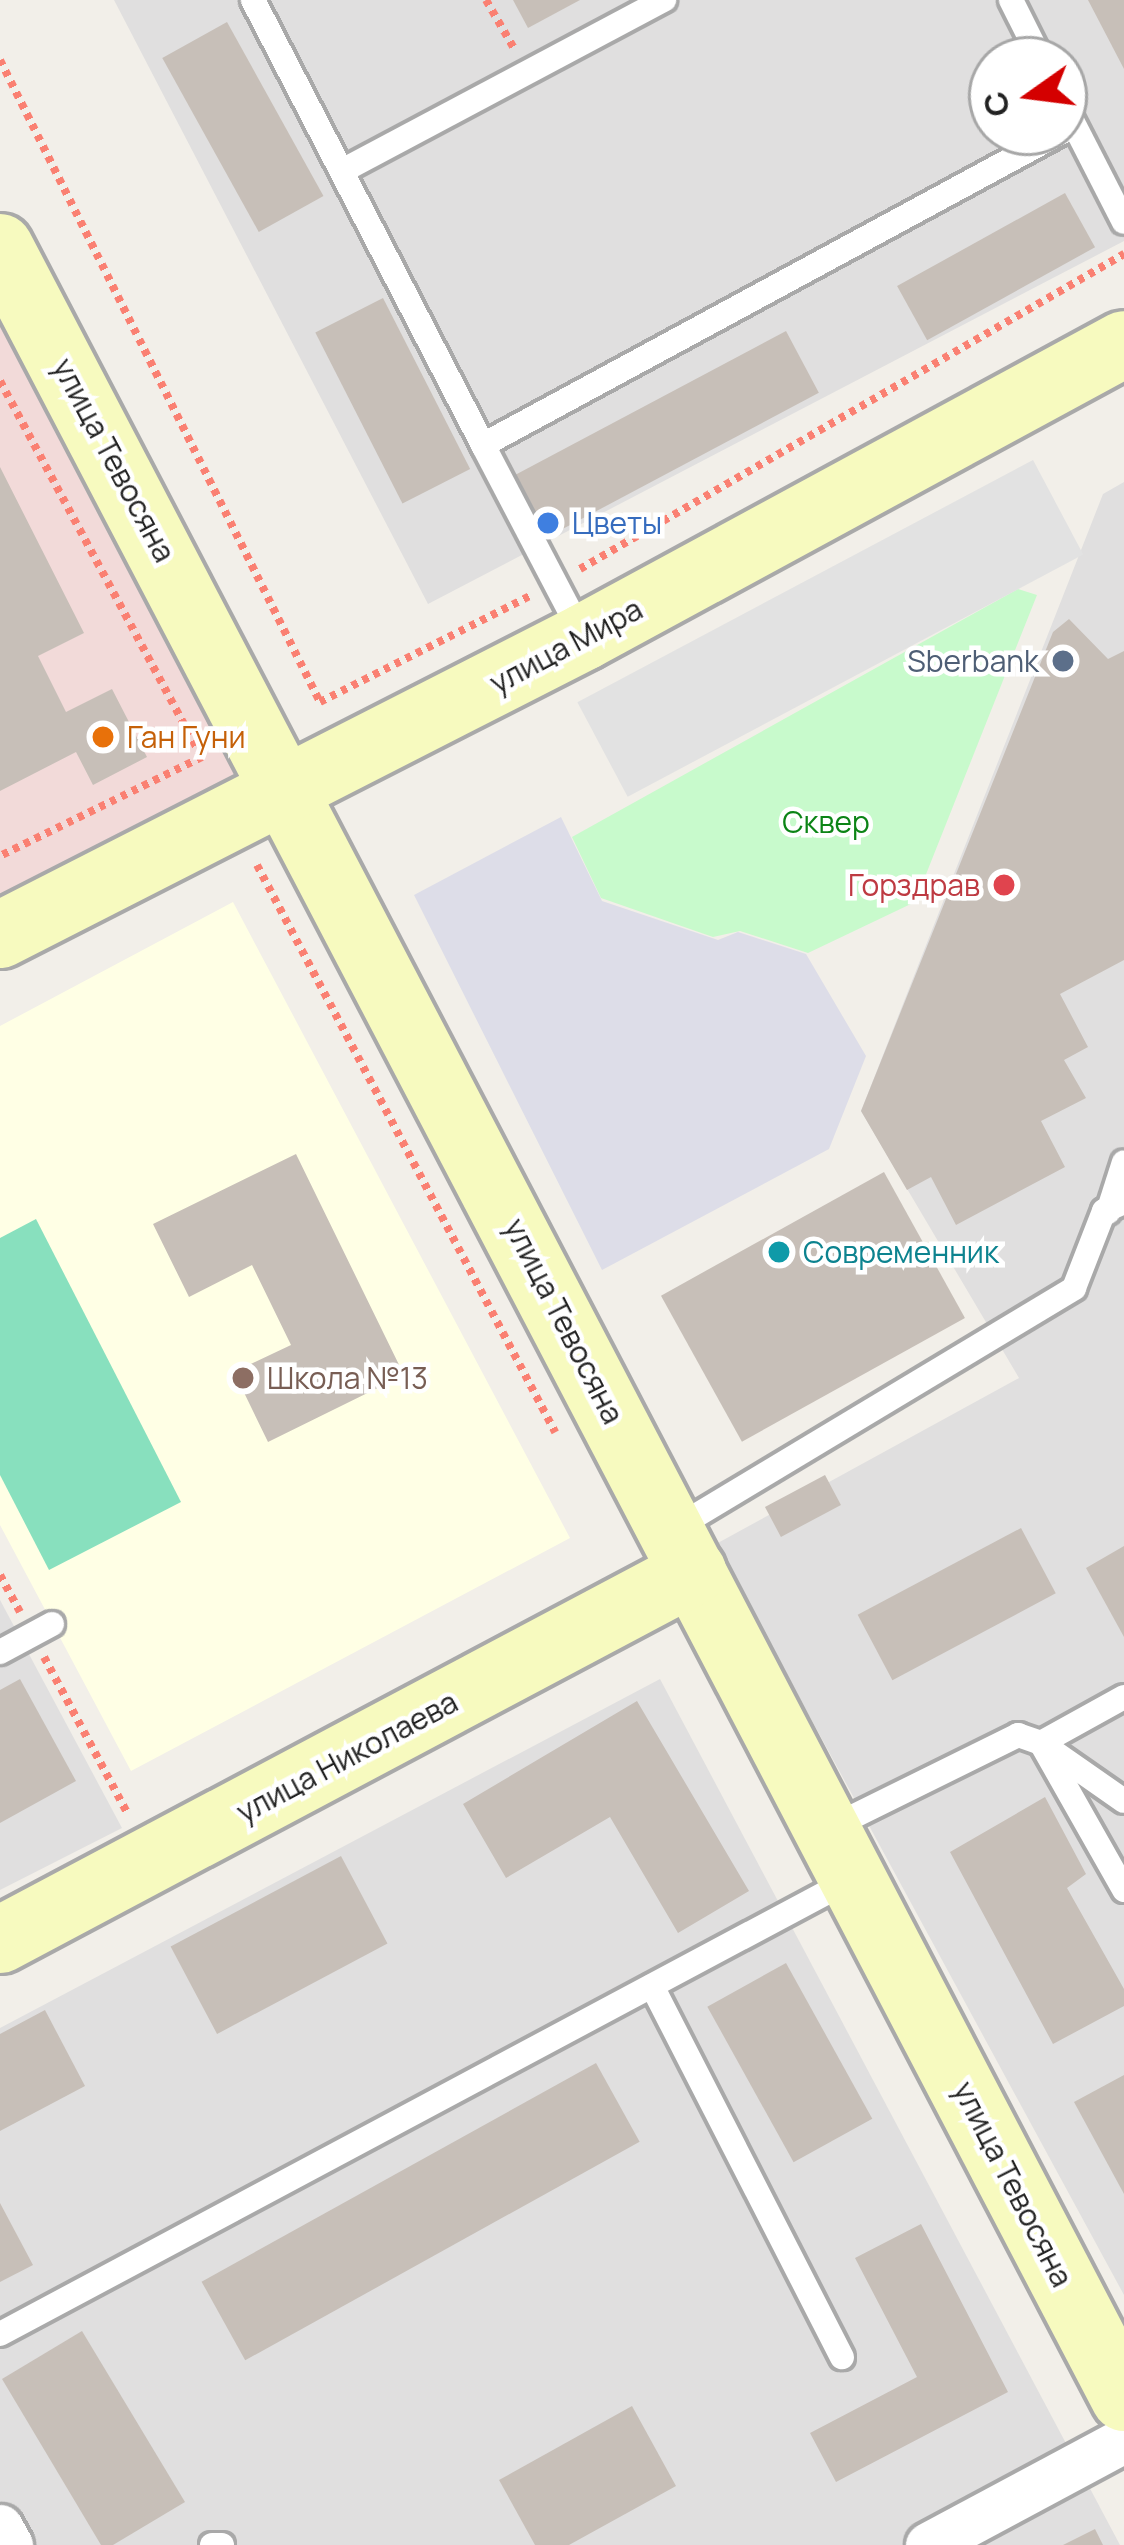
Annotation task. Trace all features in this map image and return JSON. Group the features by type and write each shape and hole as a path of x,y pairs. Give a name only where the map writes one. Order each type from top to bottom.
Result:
{"main road":[{"name":"улица Тевосяна","path":"0,247 288,788 1124,2398"},
{"name":"улица Мира","path":"0,935 584,637 1124,344"},
{"name":"улица Николаева","path":"0,1940 682,1551"}],"street":[{"path":"928,2545 1124,2440"},
{"path":"0,2527 10,2545"}],"lane":[{"path":"253,0 584,637"},
{"path":"342,171 664,0"},
{"path":"1011,0 1029,36"},
{"path":"483,445 1006,156"},
{"path":"1085,156 1124,222"},
{"path":"682,1551 1074,1288 1118,1210 1124,1162"},
{"path":"0,1652 42,1629"},
{"path":"1041,1743 1124,1697"},
{"path":"0,2334 652,1986 985,1747 1018,1735 1041,1743 1124,1801"},
{"path":"1041,1743 1124,1890"},
{"path":"652,1986 842,2357"},
{"path":"212,2545 222,2545"}],"path":[{"path":"486,0 528,72"},
{"path":"0,381 202,758 0,856"},
{"path":"256,866 560,1441"},
{"path":"0,1574 42,1629 128,1814"}],"shaded area":[{"path":"114,0 1124,0 1124,241 428,604"},
{"path":"0,247 288,788 0,935"},
{"path":"1033,460 1083,554 628,797 577,702"},
{"path":"1124,482 1124,2295 716,1544 1019,1378 861,1111 1103,494"},
{"path":"561,817 602,901 718,940 738,932 806,954 866,1056 829,1149 602,1270 414,895"},
{"name":"Школа №13","path":"233,902 570,1538 131,1771 0,1525 0,1026"},
{"path":"0,1600 122,1828 0,1890"},
{"path":"660,1679 1120,2545 0,2545 0,2028"}],"green space":[{"name":"Сквер","path":"1018,589 1037,595 915,902 808,953 740,931 713,937 601,898 572,837"},
{"path":"36,1219 181,1502 49,1570 0,1475 0,1238"}],"building":[{"path":"513,0 580,0 528,28"},
{"path":"1088,0 1124,0 1124,69"},
{"path":"227,22 323,196 259,232 162,58"},
{"path":"1065,193 1095,247 927,340 897,286"},
{"path":"383,298 470,469 402,504 315,333"},
{"path":"786,331 819,393 546,538 513,476"},
{"path":"0,467 84,633 38,656 66,712 112,689 147,757 93,785 76,752 0,791"},
{"path":"1069,619 1108,659 1124,651 1124,960 1060,994 1088,1047 1064,1060 1086,1098 1041,1121 1065,1167 956,1225 931,1177 907,1190 861,1111 1053,632"},
{"path":"296,1154 404,1375 268,1442 234,1372 291,1345 252,1265 189,1297 153,1224"},
{"path":"884,1172 965,1318 742,1442 661,1296"},
{"path":"825,1475 841,1505 781,1537 765,1507"},
{"path":"1021,1528 1056,1593 892,1680 858,1615"},
{"path":"1124,1546 1124,1637 1086,1568"},
{"path":"20,1679 76,1781 0,1823 0,1690"},
{"path":"637,1701 749,1891 678,1933 610,1817 506,1878 463,1804"},
{"path":"1045,1797 1086,1874 1067,1888 1124,1989 1124,2006 1053,2044 950,1852"},
{"path":"341,1856 387,1943 217,2034 171,1947"},
{"path":"786,1963 872,2119 794,2162 707,2007"},
{"path":"45,2010 85,2086 0,2131 0,2034"},
{"path":"596,2063 640,2142 245,2360 202,2282"},
{"path":"1124,2075 1124,2194 1074,2102"},
{"path":"0,2203 33,2265 0,2282"},
{"path":"921,2224 1008,2392 836,2482 810,2433 917,2377 855,2258"},
{"path":"82,2331 185,2502 113,2545 101,2545 2,2379"},
{"path":"632,2406 676,2486 569,2545 535,2545 499,2480"},
{"path":"1095,2529 1103,2545 1063,2545"}],"place":[{"name":"Цветы","path":"548,523"},
{"name":"Sberbank","path":"1063,661"},
{"name":"Ган Гуни","path":"103,737"},
{"name":"Горздрав","path":"1004,885"},
{"name":"Современник","path":"779,1252"},
{"name":"Школа №13","path":"243,1378"}]}
